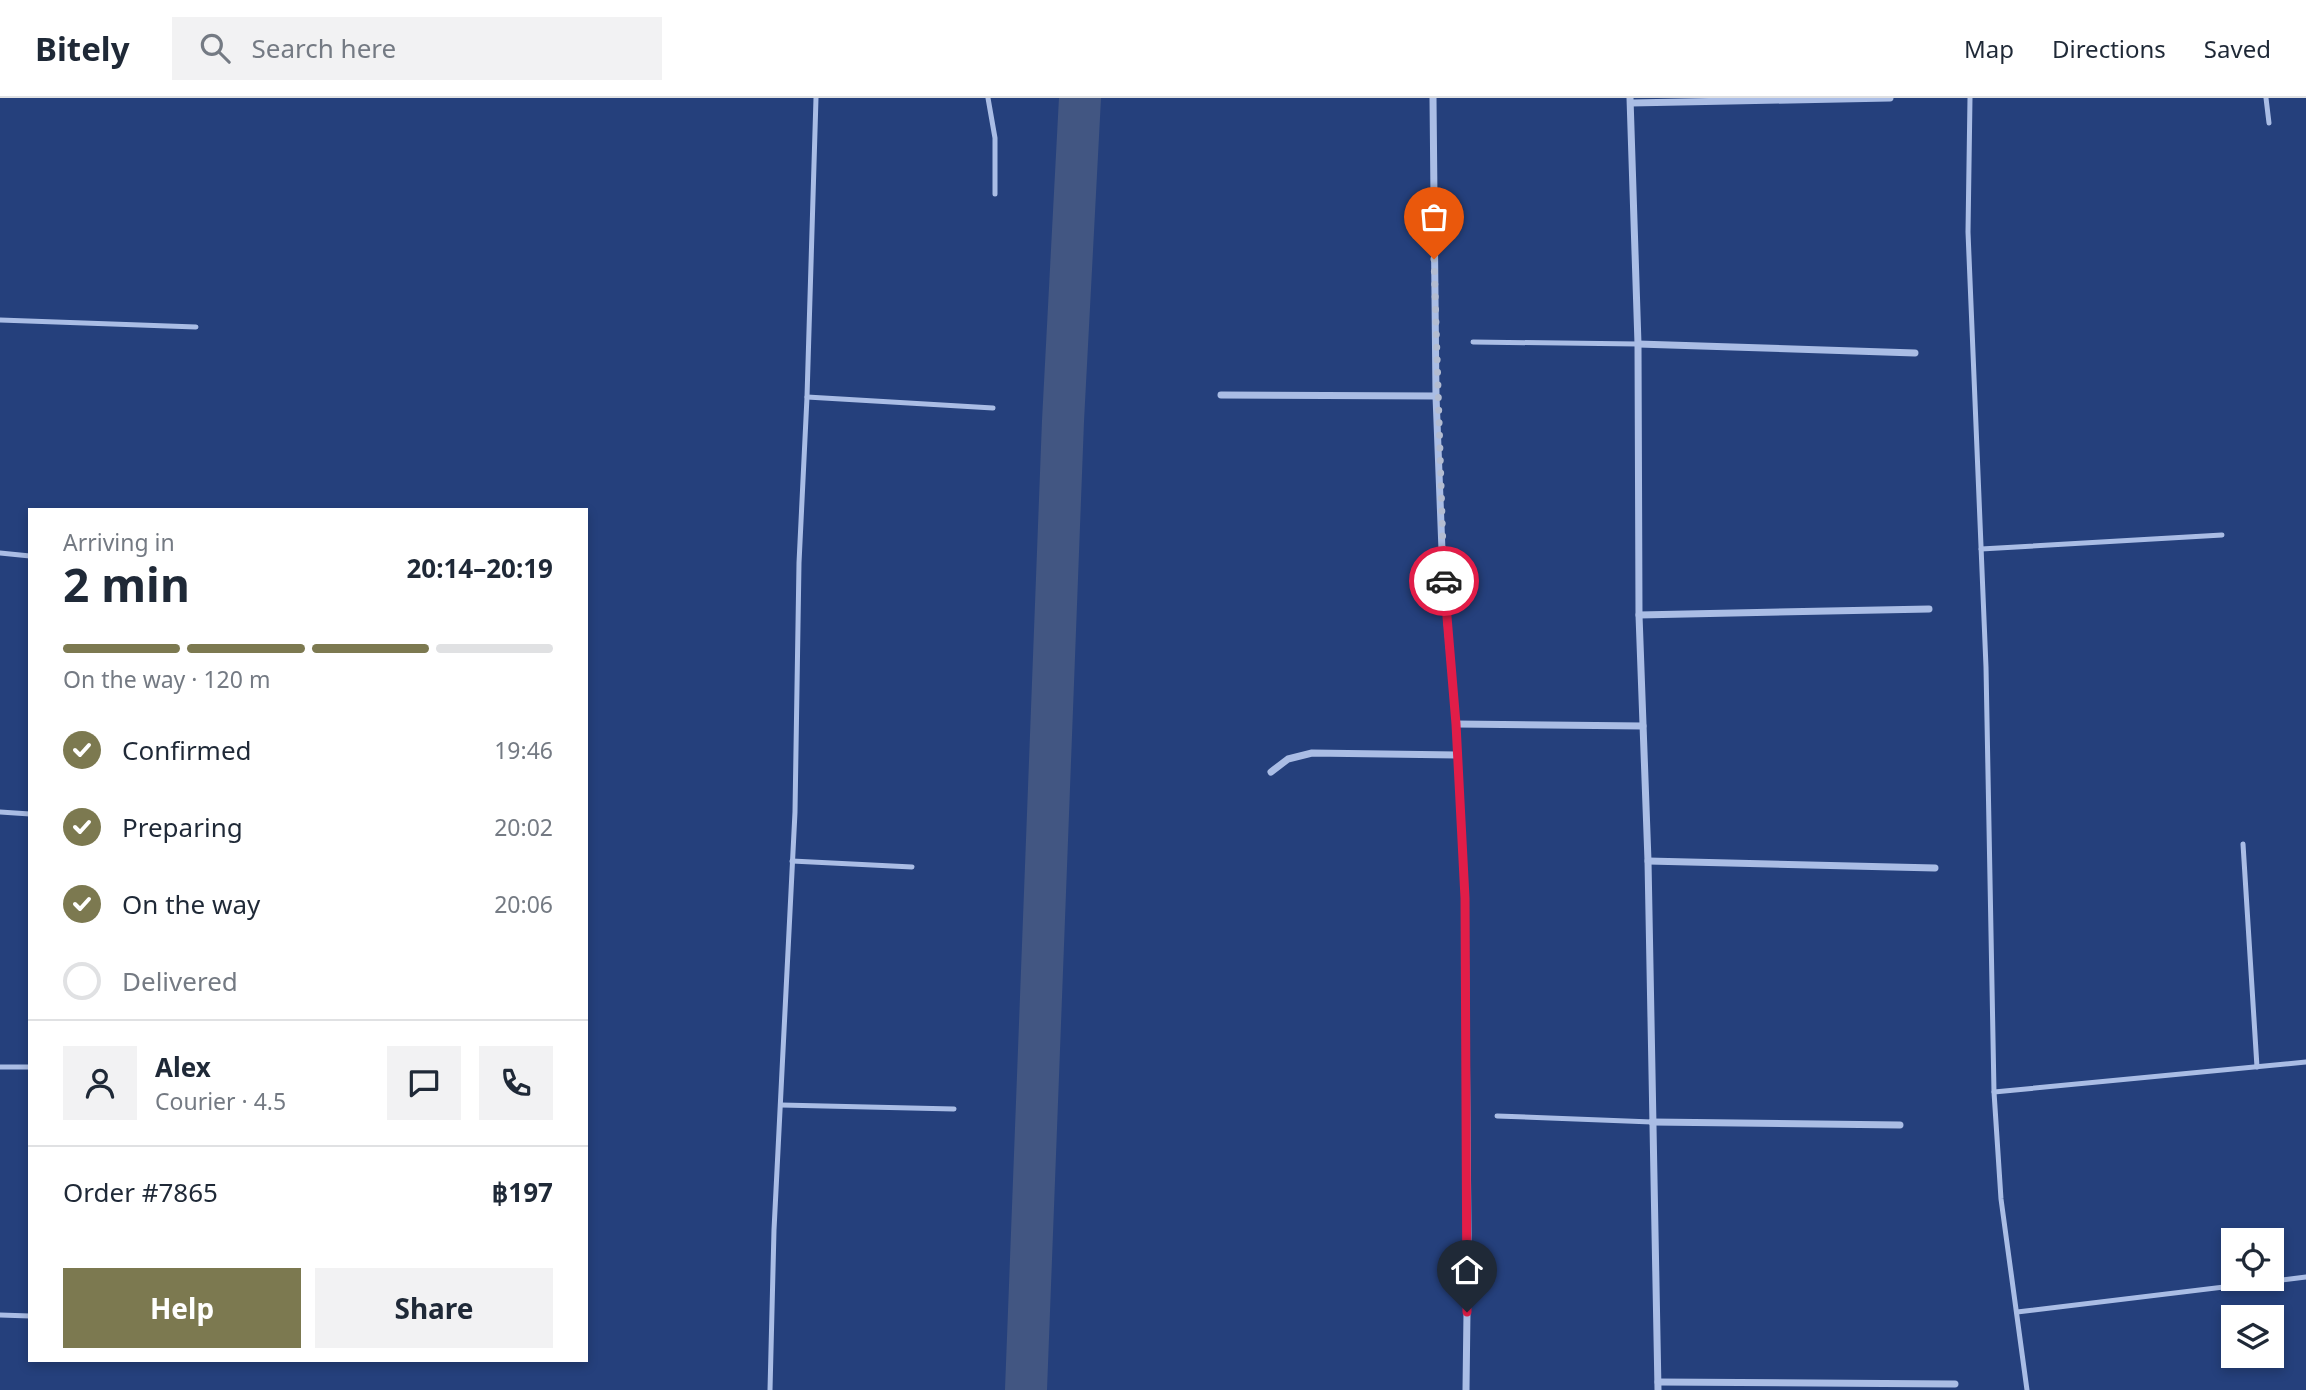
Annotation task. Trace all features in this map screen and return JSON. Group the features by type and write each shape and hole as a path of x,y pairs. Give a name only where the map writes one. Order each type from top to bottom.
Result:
{"street":[{"path":"1433,98 1436,396 1443,576 1456,724 1465,898 1468,1234 1466,1390"},
{"path":"1890,98 1631,100 1638,344 1639,615 1648,860 1658,1386 1955,1384"},
{"path":"1638,344 1915,353"},
{"path":"1221,395 1436,396"},
{"path":"1639,615 1929,609"},
{"path":"1456,724 1643,726"},
{"path":"1271,772 1288,759 1312,753 1457,755"},
{"path":"1648,860 1935,868"},
{"path":"1652,1122 1900,1125"}],"lane":[{"path":"770,1390 774,1230 792,861 799,563 817,98"},
{"path":"988,98 995,138 995,194"},
{"path":"1970,98 1968,232 1986,680 1994,1092 2001,1199 2027,1390"},
{"path":"2266,98 2269,123"},
{"path":"0,320 196,327"},
{"path":"1473,342 1638,344"},
{"path":"807,397 993,408"},
{"path":"1981,549 2222,535"},
{"path":"0,553 28,556"},
{"path":"0,812 28,814"},
{"path":"2243,844 2258,1067"},
{"path":"792,861 912,867"},
{"path":"1994,1092 2306,1062"},
{"path":"0,1067 28,1067"},
{"path":"782,1105 954,1109"},
{"path":"1497,1115 1652,1122"},
{"path":"2017,1312 2306,1277"},
{"path":"0,1315 28,1316"}],"waterway":[{"path":"1026,1390 1063,421 1080,98"}],"way so far":[{"path":"1434,259 1436,396 1444,581"}],"route":[{"path":"1444,581 1456,724 1465,898 1467,1312"}]}
